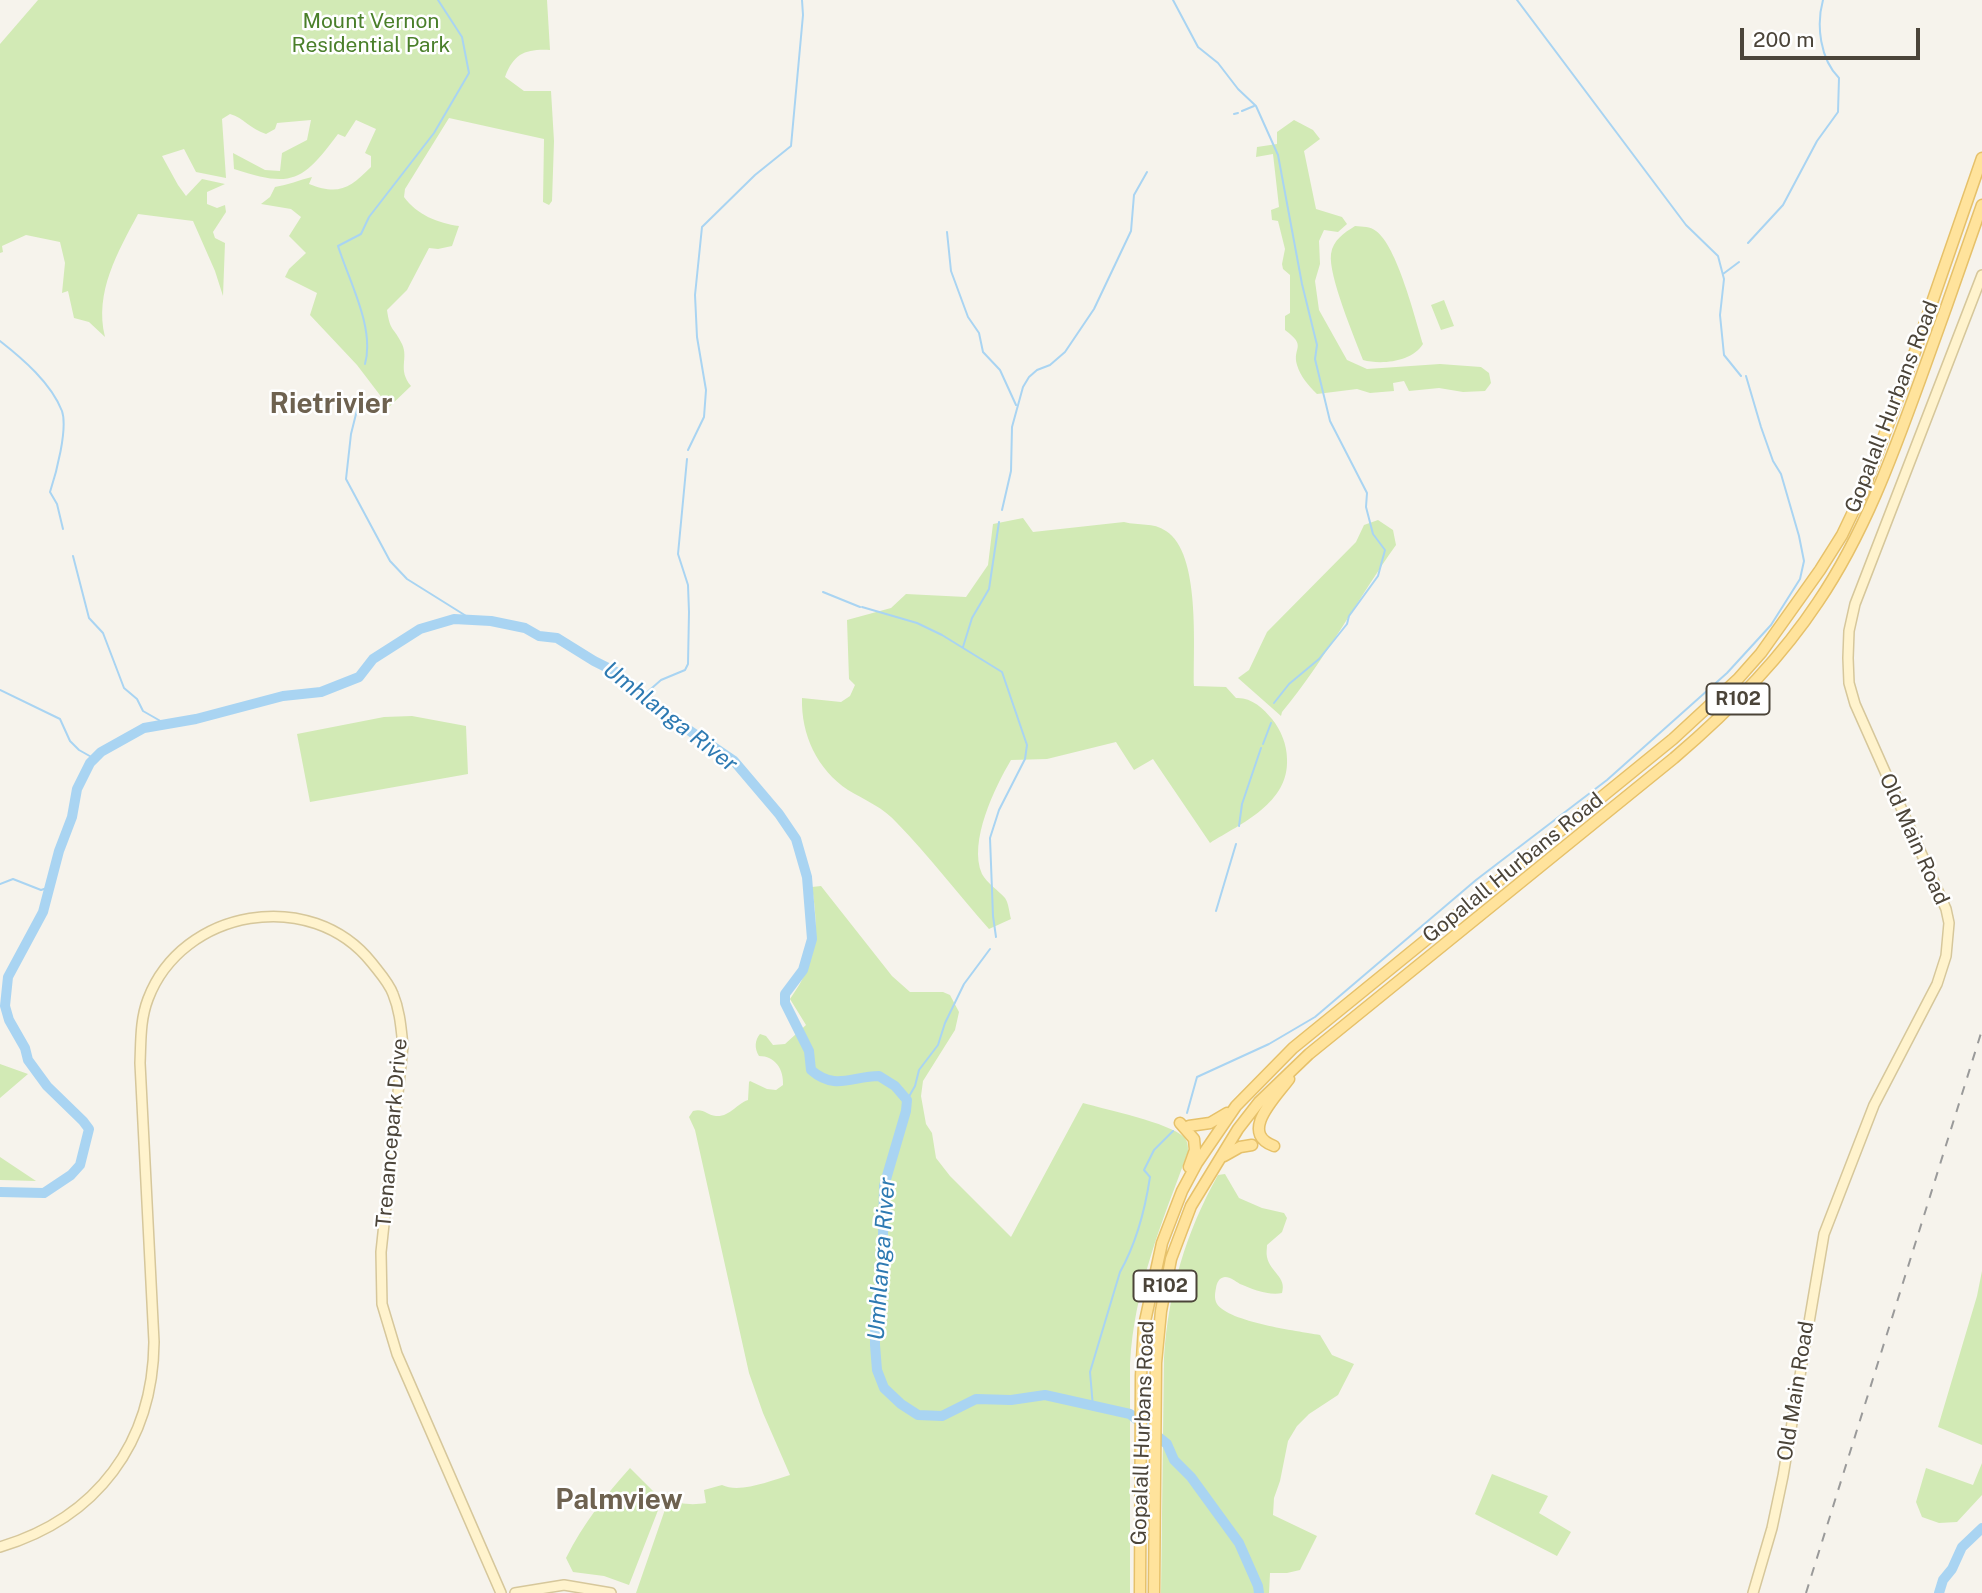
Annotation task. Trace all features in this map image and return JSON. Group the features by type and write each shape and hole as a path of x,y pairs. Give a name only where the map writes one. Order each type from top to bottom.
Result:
{"main road":[{"name":"Gopalall Hurbans Road","path":"1140,1593 1140,1449 1144,1326 1154,1270 1182,1191 1206,1148 1241,1100 1278,1062 1673,739 1738,679 1760,653 1821,570 1842,535 1864,489 1982,158"},
{"name":"Gopalall Hurbans Road","path":"1154,1593 1154,1399 1157,1337 1171,1259 1191,1206 1238,1129 1259,1102 1309,1054 1674,758 1719,719 1771,663 1818,603 1875,498 1982,205"},
{"path":"1274,1146 1262,1140 1258,1124 1309,1054"},
{"path":"1182,1191 1195,1143 1184,1124 1216,1120 1241,1100"},
{"path":"1218,1161 1235,1149 1252,1145"}],"street":[{"name":"Old Main Road","path":"1753,1593 1779,1496 1824,1234 1861,1134 1937,984 1946,956 1949,923 1946,909 1863,726 1849,683 1849,631 1855,604 1982,275"},
{"name":"Trenancepark Drive","path":"0,1547 51,1526 96,1492 127,1451 146,1406 151,1384 154,1342 140,1063 142,1022 153,988 168,964 182,950 222,925 256,916 291,917 320,925 366,955 392,992 401,1019 403,1046 381,1252 382,1304 397,1354 501,1593"},
{"path":"1772,1483 1779,1496"},
{"path":"514,1593 564,1585 611,1593"}],"green space":[{"name":"Mount Vernon Residential Park","path":"38,0 547,0 550,50 534,50 522,54 512,63 505,77 524,91 551,91 554,141 552,201 549,205 543,202 544,139 449,118 405,189 404,197 415,209 428,217 459,226 452,246 429,248 407,290 387,310 391,326 404,349 404,369 411,386 389,407 357,365 310,315 317,293 285,277 289,269 306,253 289,236 301,217 291,209 261,204 270,197 275,187 312,177 309,184 319,188 336,189 350,185 371,167 371,156 365,153 376,129 356,120 345,137 338,134 305,171 294,177 270,178 234,169 233,153 265,170 280,171 282,153 307,140 311,120 277,123 275,129 266,134 230,114 222,119 226,178 196,172 184,149 162,156 186,196 202,179 225,184 207,192 207,204 217,208 225,205 226,212 213,232 215,238 225,243 223,296 193,221 138,214 116,258 105,288 102,320 105,337 89,322 74,318 68,291 62,293 65,263 60,242 26,235 2,246 3,252 0,253 0,44"},
{"path":"1294,120 1313,130 1320,139 1304,151 1316,209 1342,217 1347,224 1338,232 1324,230 1319,241 1320,264 1315,281 1319,310 1347,360 1367,369 1440,364 1481,367 1489,373 1491,383 1485,391 1463,392 1439,388 1409,391 1404,381 1393,383 1394,391 1370,393 1357,389 1317,394 1305,381 1297,365 1298,344 1285,330 1285,316 1290,313 1290,275 1283,269 1285,249 1278,221 1272,220 1271,210 1279,207 1273,154 1256,157 1257,147 1277,144 1277,132"},
{"path":"1355,226 1376,231 1391,251 1423,344 1412,355 1396,361 1363,360 1338,291 1331,264 1332,249 1343,234"},
{"path":"1444,300 1454,326 1441,330 1431,305"},
{"path":"1023,518 1033,532 1124,522 1151,525 1166,531 1177,542 1190,580 1194,626 1194,686 1226,687 1236,698 1247,699 1261,707 1281,733 1286,748 1286,774 1272,800 1261,810 1210,843 1153,759 1134,770 1116,742 1047,759 1011,760 991,799 978,846 982,874 1005,898 1011,919 989,929 892,818 848,790 828,772 808,738 802,698 841,702 850,696 855,685 849,679 847,620 891,608 906,594 966,597 988,565 993,524"},
{"path":"1378,520 1393,530 1396,545 1281,716 1238,678 1249,670 1267,632 1356,542 1364,525"},
{"path":"412,716 466,726 468,774 310,802 297,734 384,717"},
{"path":"821,886 892,976 910,992 943,992 950,995 959,1012 955,1030 923,1081 921,1096 926,1124 932,1133 936,1158 950,1176 1011,1237 1083,1103 1165,1127 1177,1132 1186,1141 1188,1152 1143,1282 1133,1336 1130,1364 1130,1593 636,1593 669,1498 687,1504 706,1503 704,1490 722,1485 747,1487 790,1475 749,1373 695,1130 689,1117 697,1110 716,1116 729,1112 748,1100 750,1081 767,1089 776,1090 783,1085 777,1064 770,1058 759,1056 756,1041 760,1034 766,1036 773,1045 785,1044 806,1025 790,999 811,959 815,932 812,887"},
{"path":"0,1064 28,1074 0,1098"},
{"path":"0,1157 36,1181 0,1180"},
{"path":"1225,1174 1239,1198 1262,1208 1284,1213 1287,1218 1282,1232 1267,1245 1269,1262 1283,1287 1282,1293 1266,1293 1225,1277 1216,1286 1217,1304 1235,1316 1249,1321 1320,1335 1332,1355 1354,1364 1338,1395 1309,1414 1297,1426 1288,1441 1274,1498 1273,1515 1317,1536 1300,1570 1270,1573 1269,1593 1161,1593 1166,1334 1174,1286 1188,1241 1218,1175"},
{"path":"1982,1271 1982,1445 1938,1427"},
{"path":"1982,1463 1982,1495 1957,1522 1939,1523 1922,1517 1916,1502 1926,1468 1973,1485"},
{"path":"630,1468 662,1500 629,1585 604,1576 573,1572 566,1558 595,1511"},
{"path":"1492,1474 1548,1496 1539,1513 1571,1532 1557,1556 1475,1514"}],"waterway":[{"path":"365,364 367,335 364,320 338,246 361,234 369,217 434,133 469,73 462,37 438,0"},
{"path":"688,450 704,417 706,390 697,337 695,295 702,227 755,175 791,146 803,15 802,0"},
{"path":"1173,0 1198,47 1218,63 1238,89 1256,106 1278,155 1302,284 1317,345 1315,359 1330,421 1367,493 1366,507 1373,534 1385,550 1378,576 1349,616 1347,624 1319,659 1289,684 1274,703"},
{"path":"1517,0 1686,225 1718,256 1724,279 1720,315 1724,355 1741,376"},
{"path":"1748,243 1783,205 1817,141 1838,112 1839,78 1828,61 1821,41 1823,0"},
{"path":"1242,111 1254,106"},
{"path":"1234,114 1238,113"},
{"path":"1002,510 1011,471 1012,427 1023,387 1037,370 1050,365 1065,352 1094,309 1131,231 1134,195 1147,172"},
{"path":"947,232 951,271 968,317 979,333 983,352 1000,370 1016,405"},
{"path":"1723,274 1739,262"},
{"path":"0,341 44,381 62,411 64,429 50,492 57,504 63,529"},
{"path":"1187,1113 1197,1077 1269,1044 1315,1017 1476,880 1607,780 1727,673 1771,625 1800,579 1804,561 1781,474 1773,461 1746,376"},
{"path":"360,398 351,434 346,479 390,561 407,579 471,619"},
{"path":"644,695 661,680 685,670 688,664 688,585 678,554 687,459"},
{"path":"963,647 972,618 989,589 999,522"},
{"path":"73,556 89,618 103,633 124,688 137,699 143,711 164,723"},
{"path":"823,592 860,607"},
{"path":"862,607 917,623 1002,672 1027,745 1025,759 999,810 990,838 996,937"},
{"name":"Umhlanga River","path":"0,1192 44,1193 71,1175 80,1165 89,1129 47,1086 28,1060 5,1006 8,977 43,912 59,851 72,817 77,789 90,763 101,752 144,728 196,719 283,696 321,692 359,677 373,659 420,629 454,619 491,621 525,628 539,636 557,638 616,672 668,716 734,761 779,814 796,839 807,877 812,939 803,970 785,994 785,1003 809,1051 811,1070 828,1080 836,1081 879,1076 895,1086 907,1100 884,1186 882,1289 875,1320 877,1370 884,1388 918,1415 942,1416 976,1399 1011,1400 1045,1395 1130,1414 1167,1444 1174,1460 1191,1477 1239,1543 1259,1593"},
{"path":"0,690 60,719 70,741 95,759"},
{"path":"1263,744 1271,723"},
{"path":"1239,826 1242,804 1261,748"},
{"path":"1216,911 1236,844"},
{"path":"0,884 13,879 41,890 50,887"},
{"path":"907,1100 915,1086 919,1070 938,1045 945,1023 964,984 990,949"},
{"path":"1093,1407 1090,1372 1120,1272 1143,1214 1150,1177 1144,1170 1154,1150 1173,1131"},
{"name":"Umhlanga River","path":"1939,1593 1943,1580 1952,1569 1962,1547 1982,1528"}],"railway":[{"path":"1806,1593 1982,1030"}],"district":[{"name":"Rietrivier","path":"331,404"},
{"name":"Palmview","path":"619,1500"}]}
